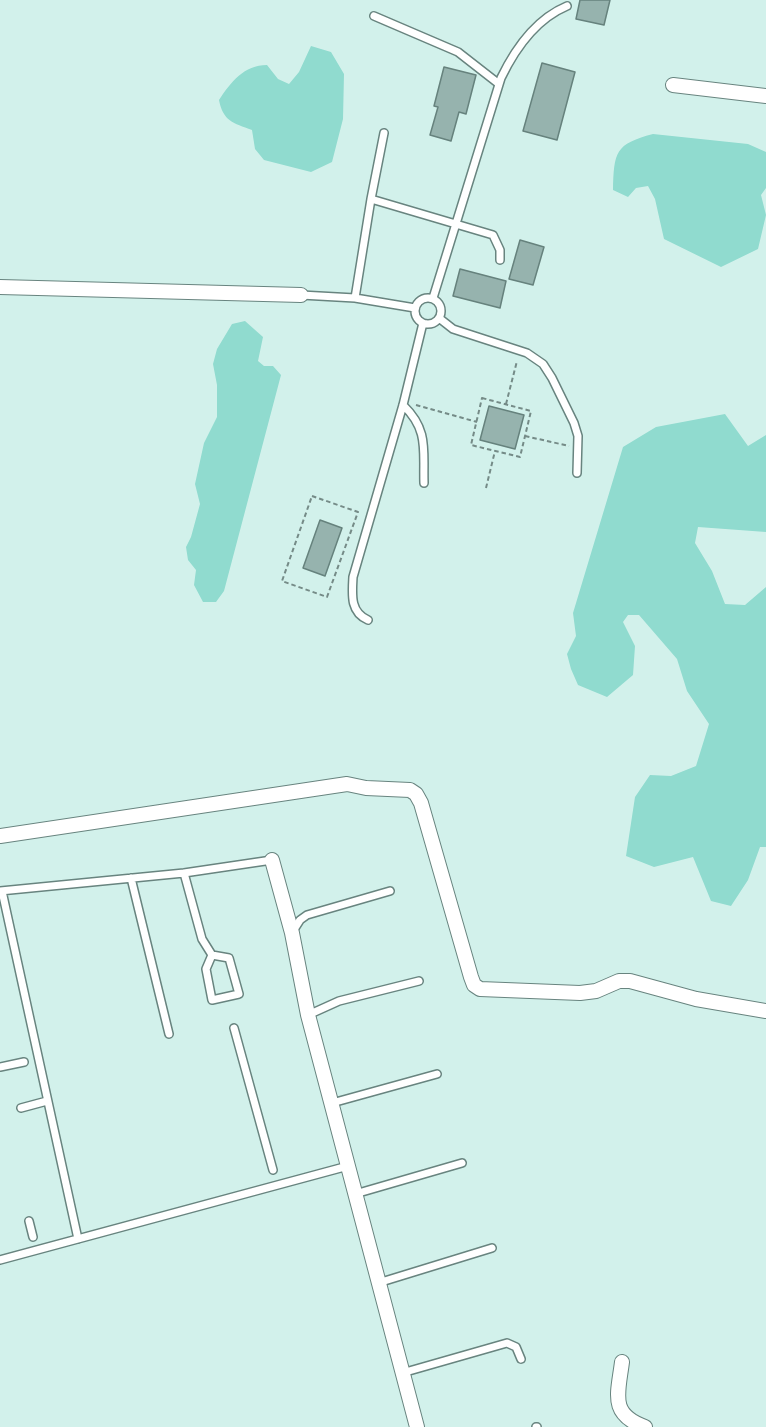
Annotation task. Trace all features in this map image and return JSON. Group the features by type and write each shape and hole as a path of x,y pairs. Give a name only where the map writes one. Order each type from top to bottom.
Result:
{"street":[{"path":"673,85 766,96"},
{"path":"0,287 301,295"},
{"path":"0,836 347,784 366,788 410,790 416,794 421,803 471,976 474,985 480,989 580,993 596,991 619,981 630,981 696,999 766,1011"},
{"path":"272,860 292,933 309,1015 417,1427"},
{"path":"622,1362 618,1392 619,1406 623,1415 630,1421 645,1427"}],"lane":[{"path":"433,298 499,84 512,56 528,36 555,11 567,6"},
{"path":"374,16 458,52 499,84"},
{"path":"355,298 384,133"},
{"path":"371,199 493,235 500,250 500,260"},
{"path":"301,295 355,298 415,308"},
{"path":"423,298 433,298 441,306 440,318 432,324 423,323 416,317 415,308 423,298"},
{"path":"440,318 453,329 520,350 543,364 574,423 578,436 577,473"},
{"path":"368,620 360,617 355,610 352,597 353,578 403,403 423,323"},
{"path":"403,403 416,417 423,435 424,483"},
{"path":"78,1239 1,891 184,873 272,860"},
{"path":"184,873 202,939 212,955 230,958 239,994 212,1000 206,969 212,955"},
{"path":"131,878 169,1034"},
{"path":"292,933 300,920 307,915 390,891"},
{"path":"309,1015 339,1001 419,981"},
{"path":"234,1028 277,1185"},
{"path":"0,1058 1,1067 24,1062"},
{"path":"332,1103 437,1074"},
{"path":"21,1108 47,1101"},
{"path":"355,1194 462,1163"},
{"path":"0,1260 35,1248 78,1239 348,1166"},
{"path":"29,1221 33,1237"},
{"path":"378,1283 492,1248"},
{"path":"402,1374 507,1343 516,1347 521,1359"}],"path":[{"path":"506,404 520,350"},
{"path":"482,398 506,404 531,411 519,457 471,445 482,398"},
{"path":"403,403 477,422"},
{"path":"525,436 578,448"},
{"path":"486,488 495,451"},
{"path":"312,496 358,512 327,597 282,581 312,496"}],"green space":[{"path":"311,46 331,52 344,74 343,119 332,162 311,172 264,160 255,149 252,130 226,117 219,100 239,76 259,66 267,65 278,79 289,84 299,72"},
{"path":"653,134 748,144 766,152 766,188 761,195 766,215 758,249 721,267 664,239 655,199 648,186 636,188 628,197 613,190 614,167 619,152 631,142"},
{"path":"245,321 263,337 258,361 264,366 273,366 281,375 224,591 216,602 203,602 194,585 196,570 188,560 186,547 200,504 195,484 204,443 217,417 217,385 213,364 217,349 232,324"},
{"path":"725,414 748,446 766,435 766,532 698,527 695,543 712,571 725,604 745,605 766,587 766,847 760,847 748,880 731,906 711,901 693,857 654,867 626,856 635,797 650,775 671,776 696,766 709,724 687,691 677,659 639,615 628,615 623,622 635,646 633,675 607,697 578,685 567,654 576,636 573,613 623,447 656,427"}],"building":[{"path":"580,0 610,0 604,25 576,19"},
{"path":"542,63 575,72 557,140 523,131"},
{"path":"444,67 476,75 466,114 459,112 451,141 430,135 438,107 434,106"},
{"path":"520,240 544,247 533,285 509,279"},
{"path":"460,269 506,281 500,308 453,296"},
{"path":"489,406 524,415 515,449 480,440"},
{"path":"320,520 342,528 325,576 303,568"}]}
